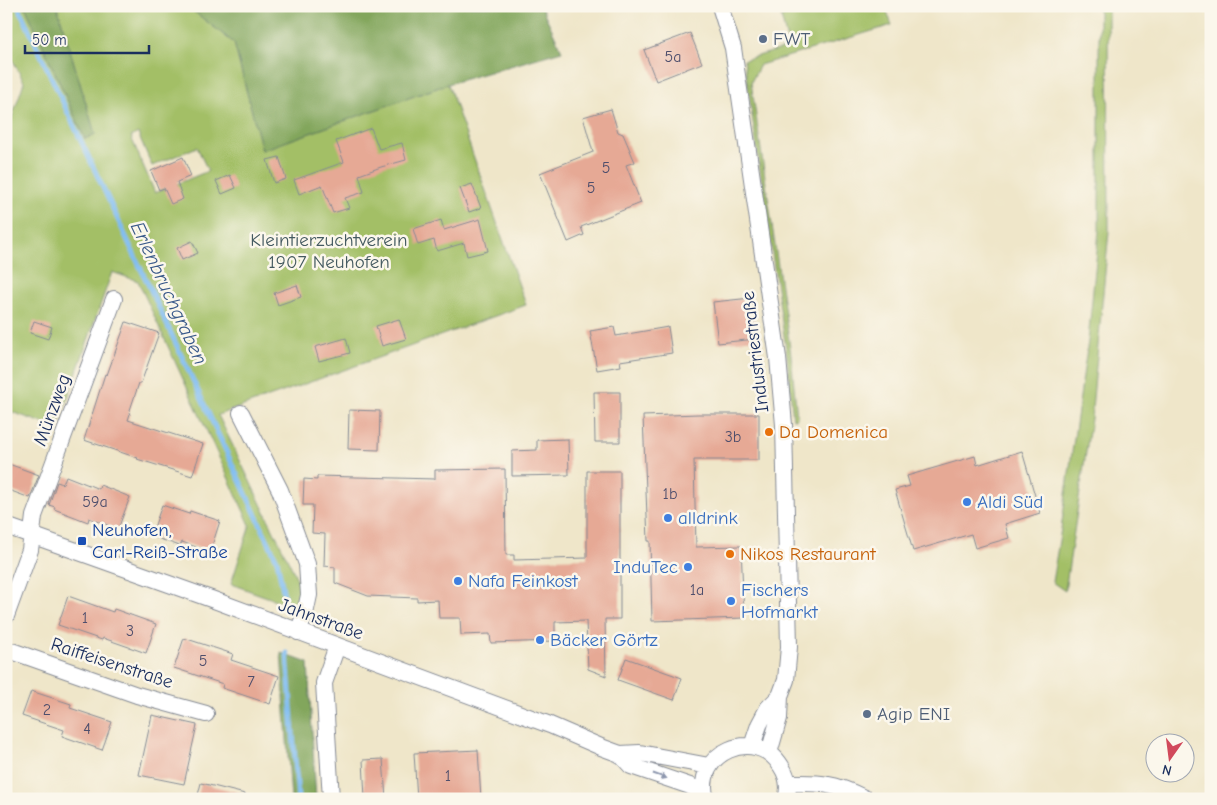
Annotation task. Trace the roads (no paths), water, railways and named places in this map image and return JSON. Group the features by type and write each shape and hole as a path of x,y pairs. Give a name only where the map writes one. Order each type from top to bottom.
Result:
{"street":[{"name":"Industriestraße","path":"720,6 733,48 778,358 784,425 789,647 786,680 780,696 779,718 769,753"},
{"name":"Münzweg","path":"6,616 30,550 34,516 114,299"},
{"path":"241,413 280,490 307,564 309,594 305,614 298,632"},
{"name":"Jahnstraße","path":"6,526 214,600 550,725 620,754 640,752 710,766"},
{"path":"331,799 324,683 337,646"},
{"name":"Raiffeisenstraße","path":"6,649 137,695 206,714"},
{"name":"Industriestraße","path":"752,746 759,725 768,708 780,696"},
{"path":"705,796 704,779 717,756 728,749 752,746 761,748 778,761 785,771 787,791 812,783 847,790 866,799"},
{"name":"Jahnstraße","path":"620,754 631,766 690,786 705,796"}],"waterway":[{"name":"Erlenbruchgraben","path":"18,6 277,560 284,596"},
{"name":"Erlenbruchgraben","path":"287,653 298,799"}],"place":[{"name":"FWT","path":"763,39"},
{"name":"Da Domenica","path":"769,432"},
{"name":"Aldi Süd","path":"967,502"},
{"name":"alldrink","path":"668,518"},
{"name":"Neuhofen, Carl-Reiß-Straße","path":"82,541"},
{"name":"Nikos Restaurant","path":"730,554"},
{"name":"InduTec","path":"688,567"},
{"name":"Nafa Feinkost","path":"458,581"},
{"name":"Fischers Hofmarkt","path":"731,601"},
{"name":"Bäcker Görtz","path":"540,640"},
{"name":"Agip ENI","path":"867,714"}],"park label":[{"name":"Kleintierzuchtverein 1907 Neuhofen","path":"329,251"}]}
